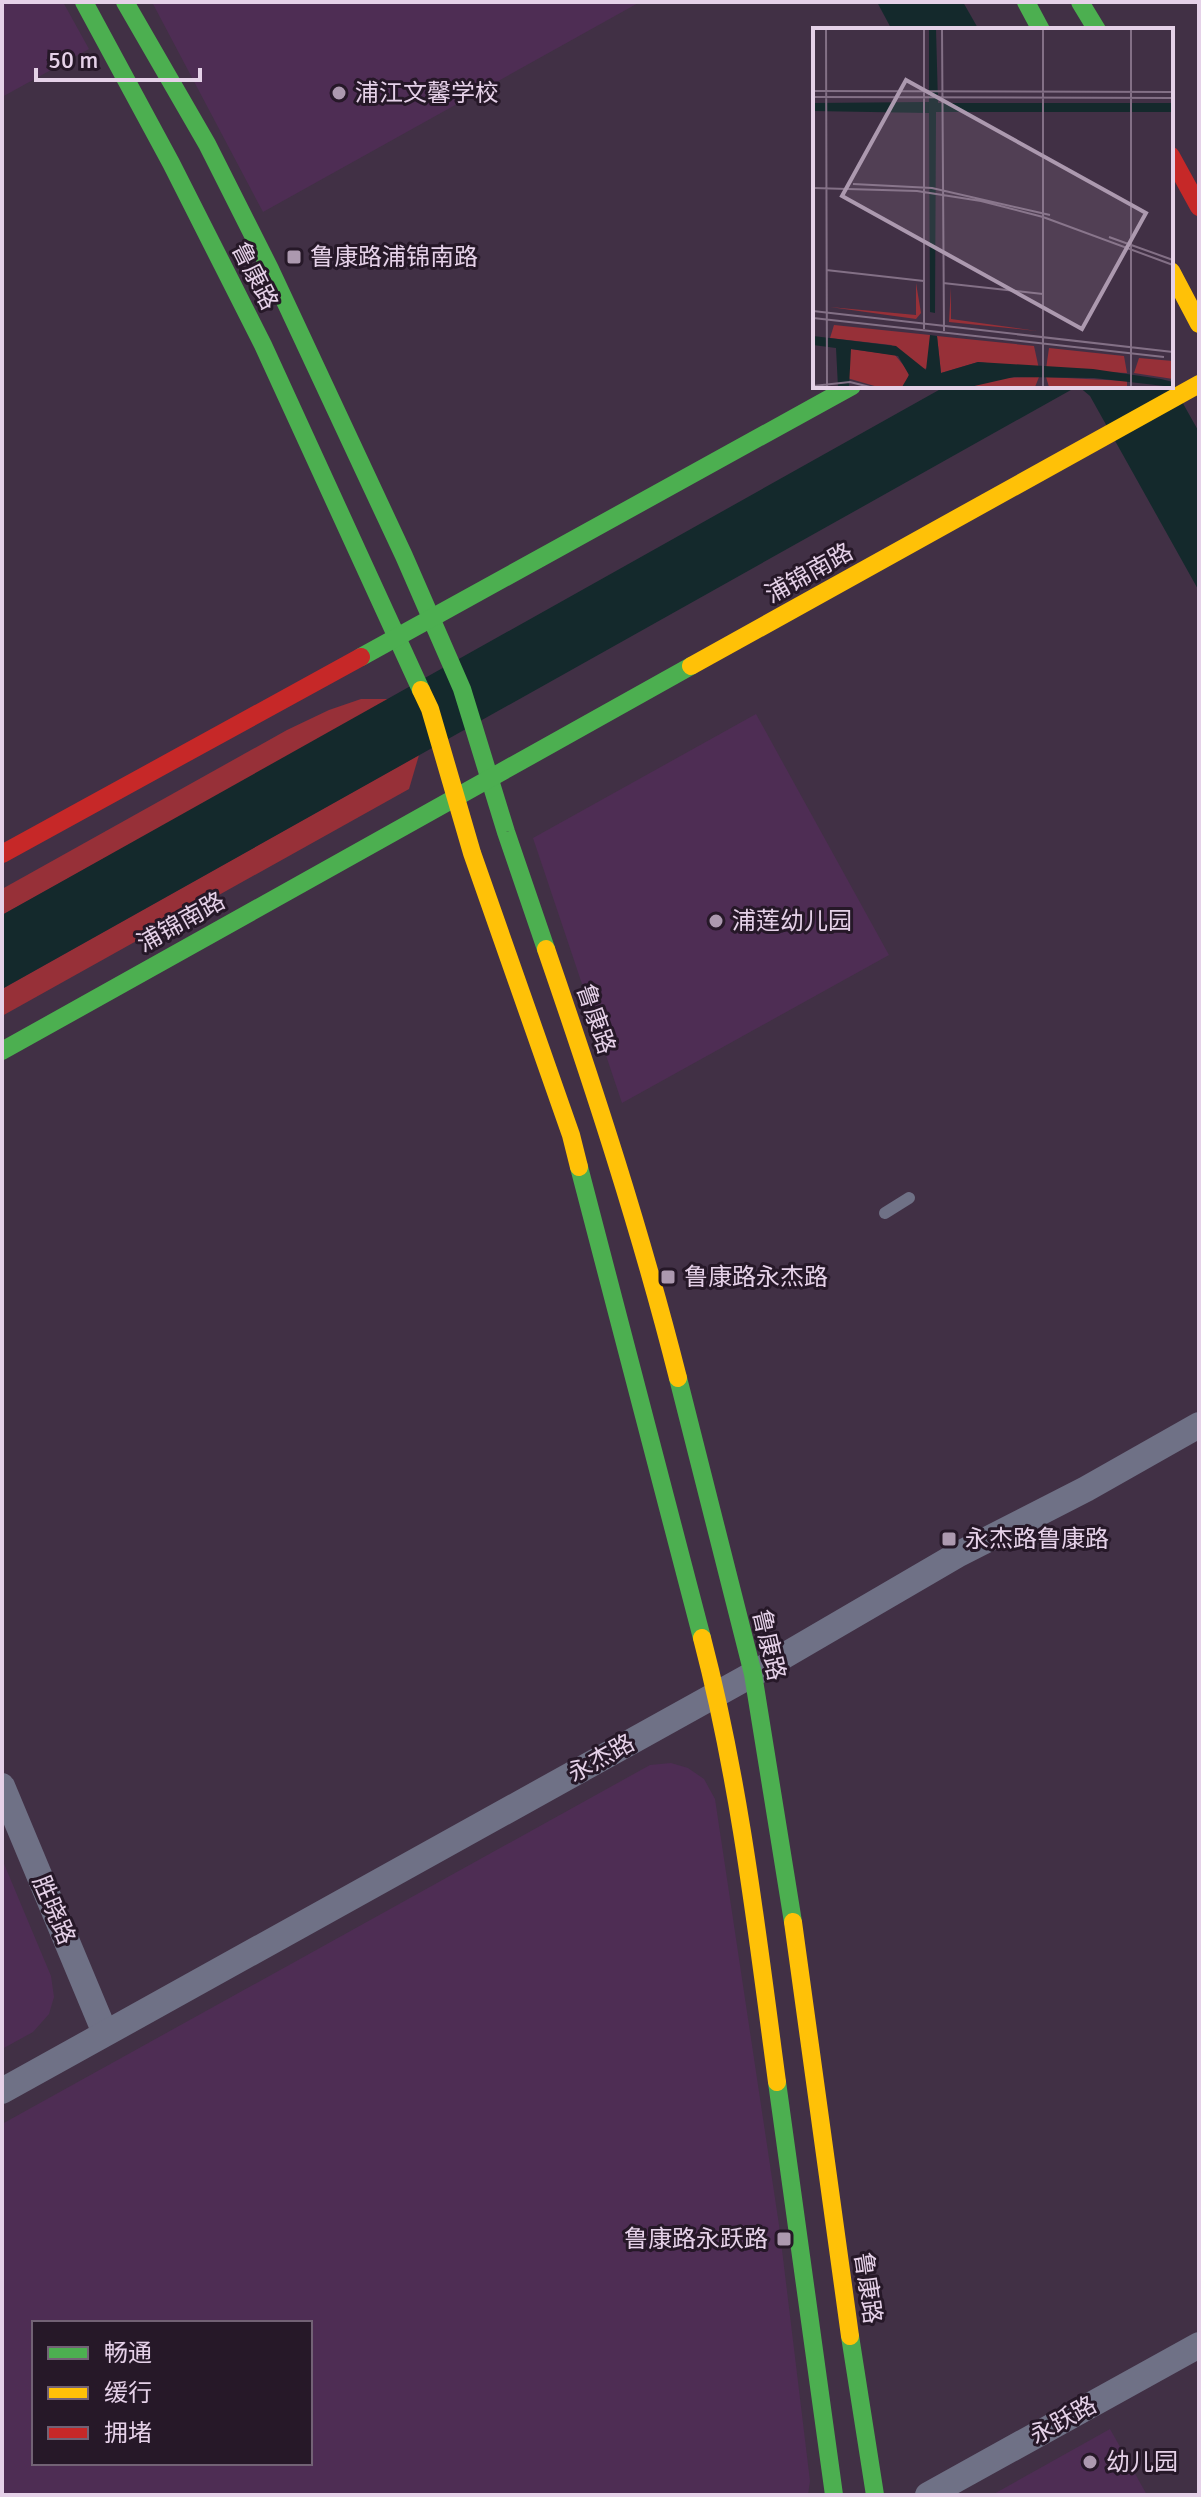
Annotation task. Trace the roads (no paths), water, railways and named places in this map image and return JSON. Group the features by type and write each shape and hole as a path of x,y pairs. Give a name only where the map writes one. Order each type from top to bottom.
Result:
{"street":[{"name":"鲁康路","path":"84,2 171,163 252,324 430,709 472,853 571,1135 717,1694"},
{"name":"鲁康路","path":"125,2 207,144 270,269 404,556 462,689 506,832 603,1114 654,1282 753,1674 791,1910 875,2495"},
{"path":"1026,2 1040,28"},
{"path":"1080,2 1096,28"},
{"path":"1173,160 1193,200"},
{"path":"1173,275 1199,324"},
{"name":"浦锦南路","path":"2,1051 1199,384"},
{"path":"2,854 848,388"},
{"name":"永杰路","path":"2,2091 753,1674 957,1555 1086,1489 1199,1425"},
{"path":"717,1694 747,1862 834,2495"},
{"name":"胜晓路","path":"2,1786 105,2033"},
{"name":"永跃路","path":"928,2495 1199,2345"}],"lane":[{"path":"885,1213 909,1198"}],"place":[{"name":"浦江文馨学校","path":"339,93"},
{"name":"鲁康路浦锦南路","path":"294,257"},
{"name":"浦莲幼儿园","path":"716,921"},
{"name":"鲁康路永杰路","path":"668,1277"},
{"name":"永杰路鲁康路","path":"949,1539"},
{"name":"鲁康路永跃路","path":"784,2239"},
{"name":"幼儿园","path":"1090,2462"}]}
